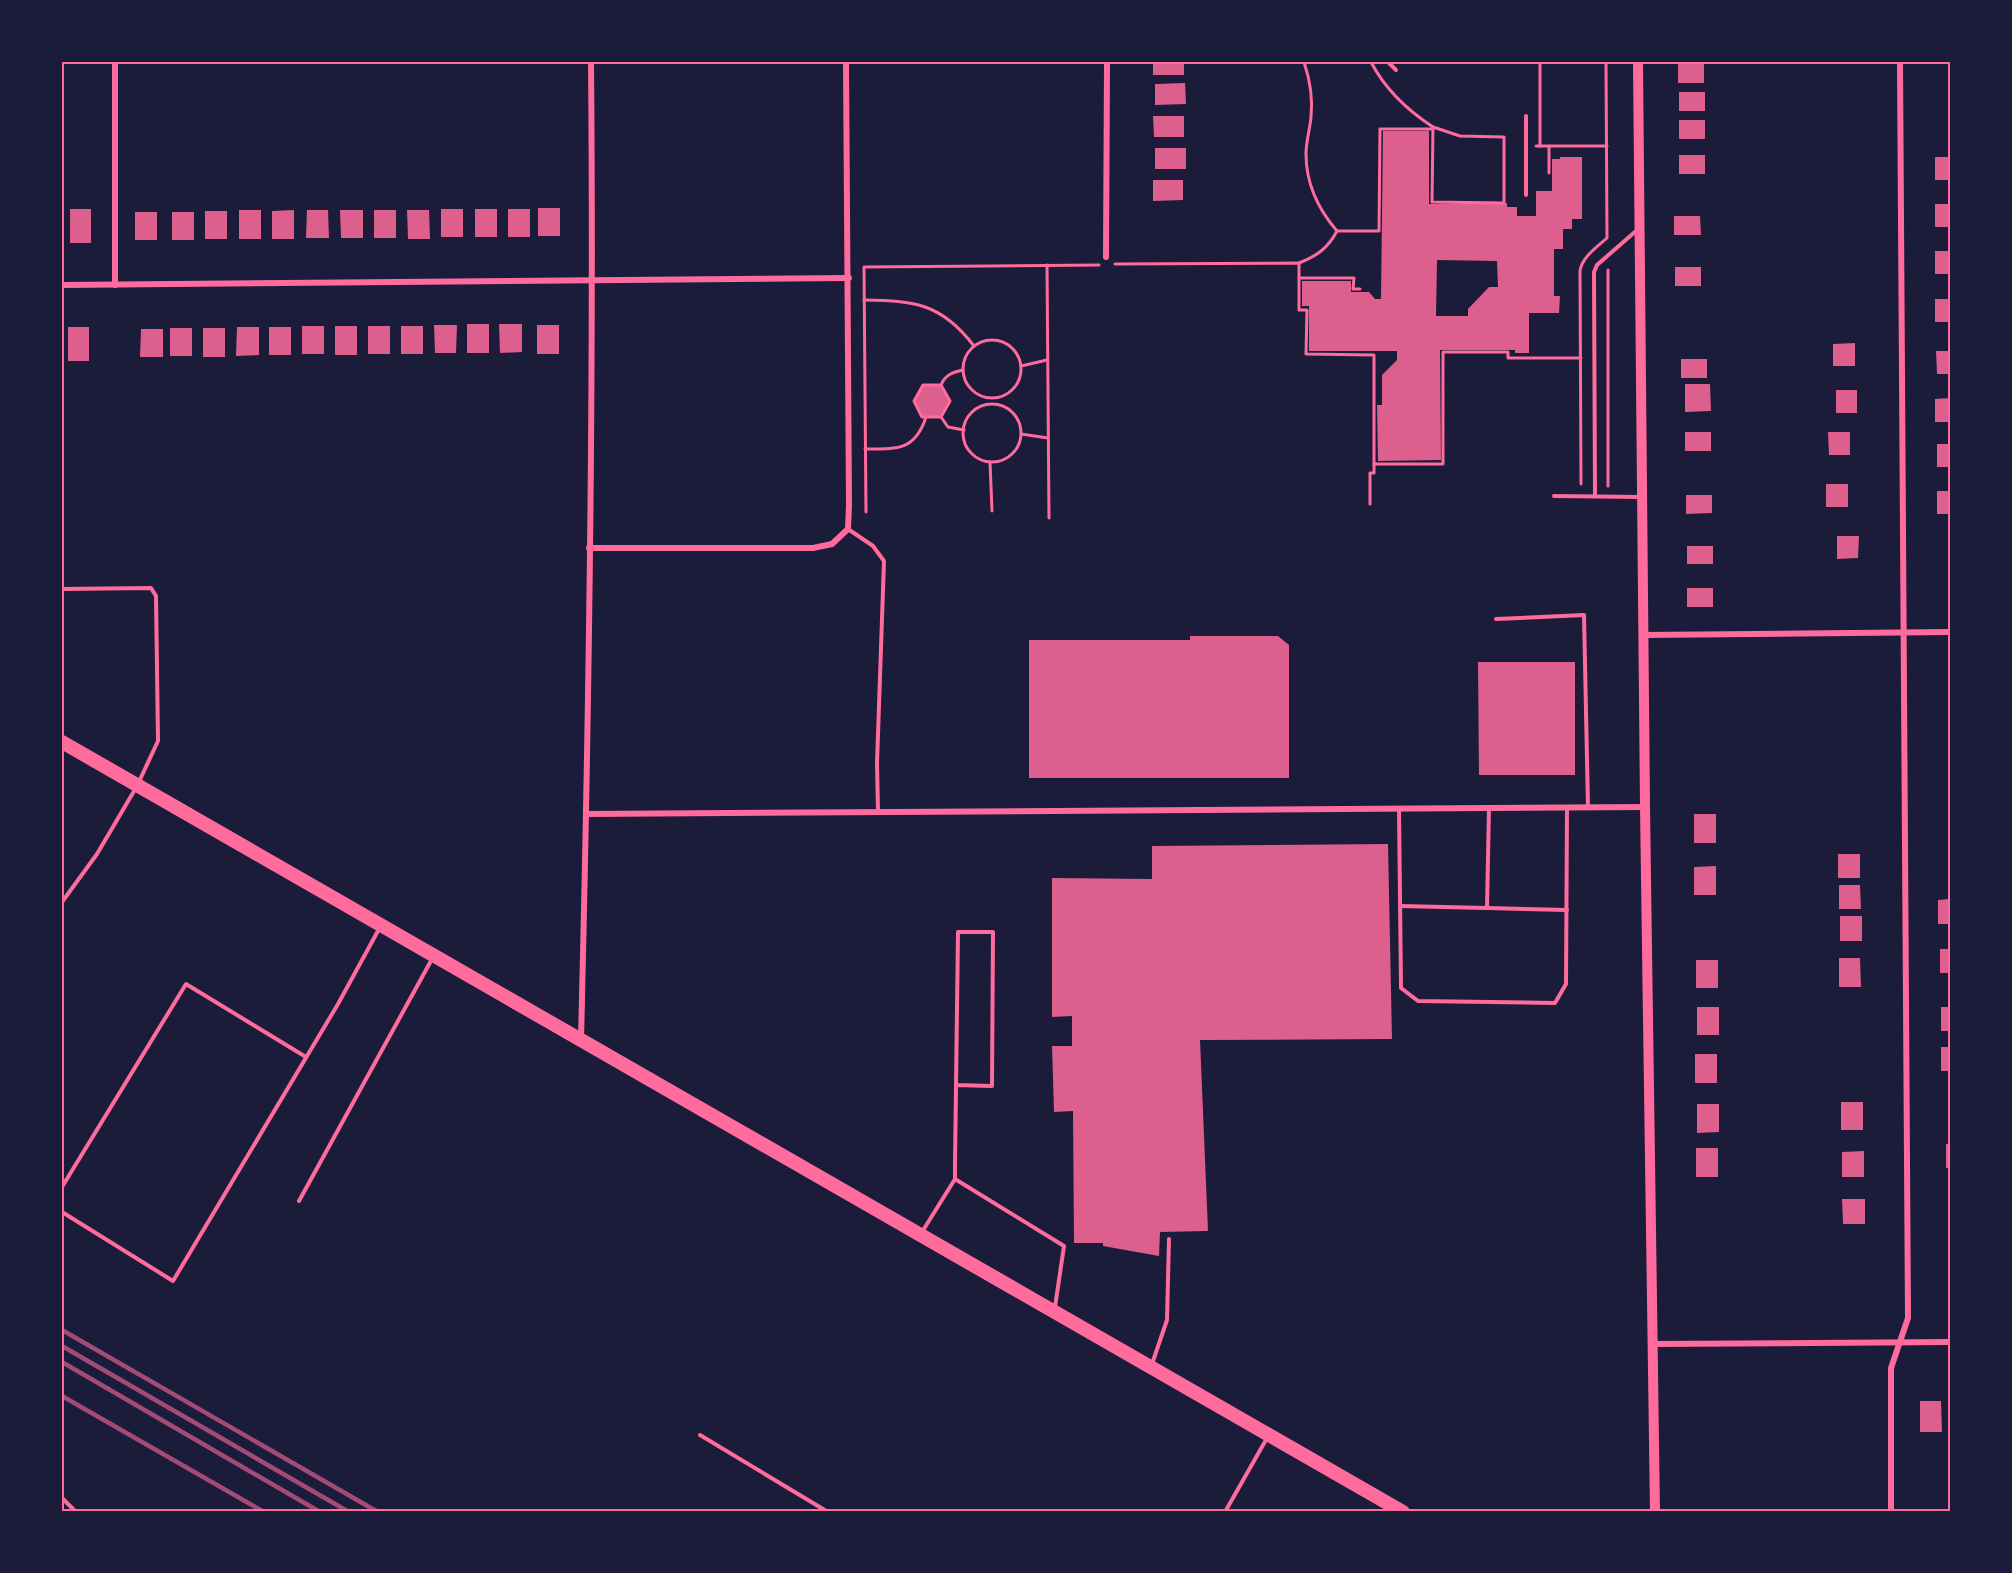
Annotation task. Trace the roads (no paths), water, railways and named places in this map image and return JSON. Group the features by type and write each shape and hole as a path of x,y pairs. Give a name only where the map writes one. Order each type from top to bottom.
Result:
{"main road":[{"path":"62,742 1402,1512"}],"street":[{"path":"115,62 115,285"},
{"path":"581,1041 587,814 593,281 591,62"},
{"path":"590,548 813,548 832,544 848,529 849,278 846,62"},
{"path":"1106,257 1107,62"},
{"path":"1638,62 1655,1512"},
{"path":"1891,1512 1891,1368 1908,1318 1900,62"},
{"path":"62,285 849,278"},
{"path":"1644,635 1950,632"},
{"path":"587,814 1645,807"},
{"path":"1652,1344 1950,1342"}],"lane":[{"path":"1388,62 1396,70"},
{"path":"1526,116 1526,195"},
{"path":"1595,496 1594,272 1597,265 1640,228"},
{"path":"1554,496 1642,497"},
{"path":"848,529 873,546 884,561 878,812"},
{"path":"62,589 151,588 156,596 158,741 137,786 97,854 62,902"},
{"path":"1496,619 1584,615 1588,807"},
{"path":"1487,908 1489,808"},
{"path":"1399,809 1401,988 1418,1001 1555,1003 1566,984 1567,808"},
{"path":"1400,906 1567,910"},
{"path":"62,1212 173,1281 338,1004 381,925"},
{"path":"920,1235 955,1179 956,1085 958,932 993,932 992,1086 956,1085"},
{"path":"299,1201 434,956"},
{"path":"62,1187 186,984 306,1057"},
{"path":"955,1179 1064,1246 1054,1311"},
{"path":"1151,1367 1167,1320 1169,1239"},
{"path":"699,1435 828,1512"},
{"path":"1225,1512 1269,1435"},
{"path":"62,1498 76,1512"}],"railway":[{"path":"62,1330 378,1512"},
{"path":"62,1346 349,1512"},
{"path":"62,1362 320,1512"},
{"path":"62,1396 264,1512"}]}
